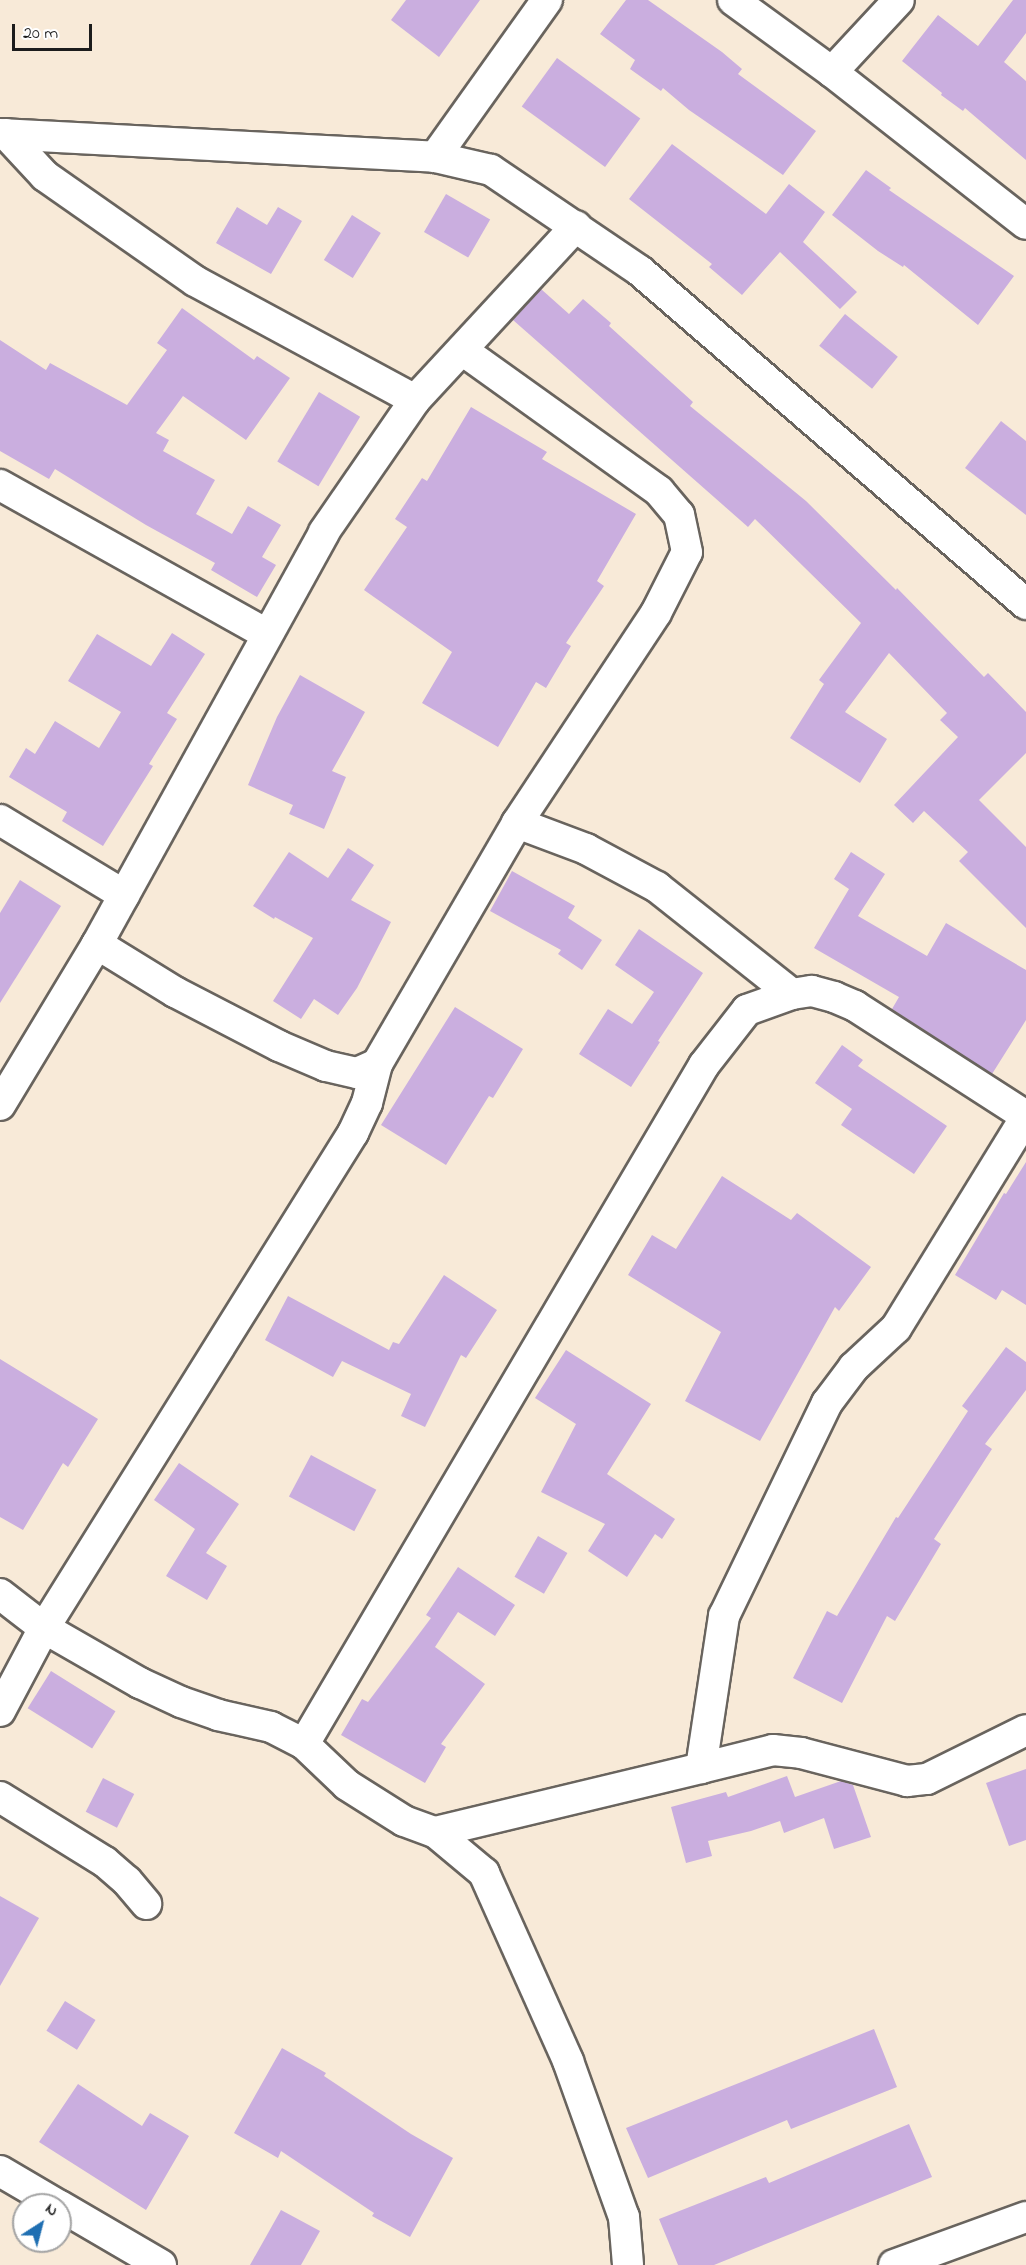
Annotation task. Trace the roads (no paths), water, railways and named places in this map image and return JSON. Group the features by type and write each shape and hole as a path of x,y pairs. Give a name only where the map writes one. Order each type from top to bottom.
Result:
{"street":[{"path":"435,157 548,0"},
{"path":"733,0 832,72 1026,224"},
{"path":"832,72 898,0"},
{"path":"3,134 435,157 491,170 640,271 1026,604"},
{"path":"3,134 45,176 195,281 416,400"},
{"path":"0,1105 97,945 324,532 416,400 576,226"},
{"path":"0,1711 44,1628 354,1133 367,1103 377,1064 517,823 656,613 687,552 679,515 659,491 462,350"},
{"path":"0,484 267,634"},
{"path":"0,820 124,895"},
{"path":"517,823 586,849 657,887 792,994"},
{"path":"97,945 175,992 307,1058 326,1066 357,1072 377,1064"},
{"path":"304,1744 704,1065 747,1010 792,994 812,991 855,1006 1026,1116 896,1328 854,1367 827,1403 724,1616 701,1768"},
{"path":"0,1594 44,1628 140,1683 180,1702 218,1715 271,1727 304,1744 347,1785 404,1821 435,1832 471,1859 484,1873 568,2061 624,2217 628,2265"},
{"path":"435,1832 773,1750 801,1752 907,1781 927,1779 1026,1730"},
{"path":"0,1797 105,1862 127,1881 146,1904"},
{"path":"0,2171 37,2193"},
{"path":"72,2214 161,2265"},
{"path":"894,2265 1026,2217"}]}
